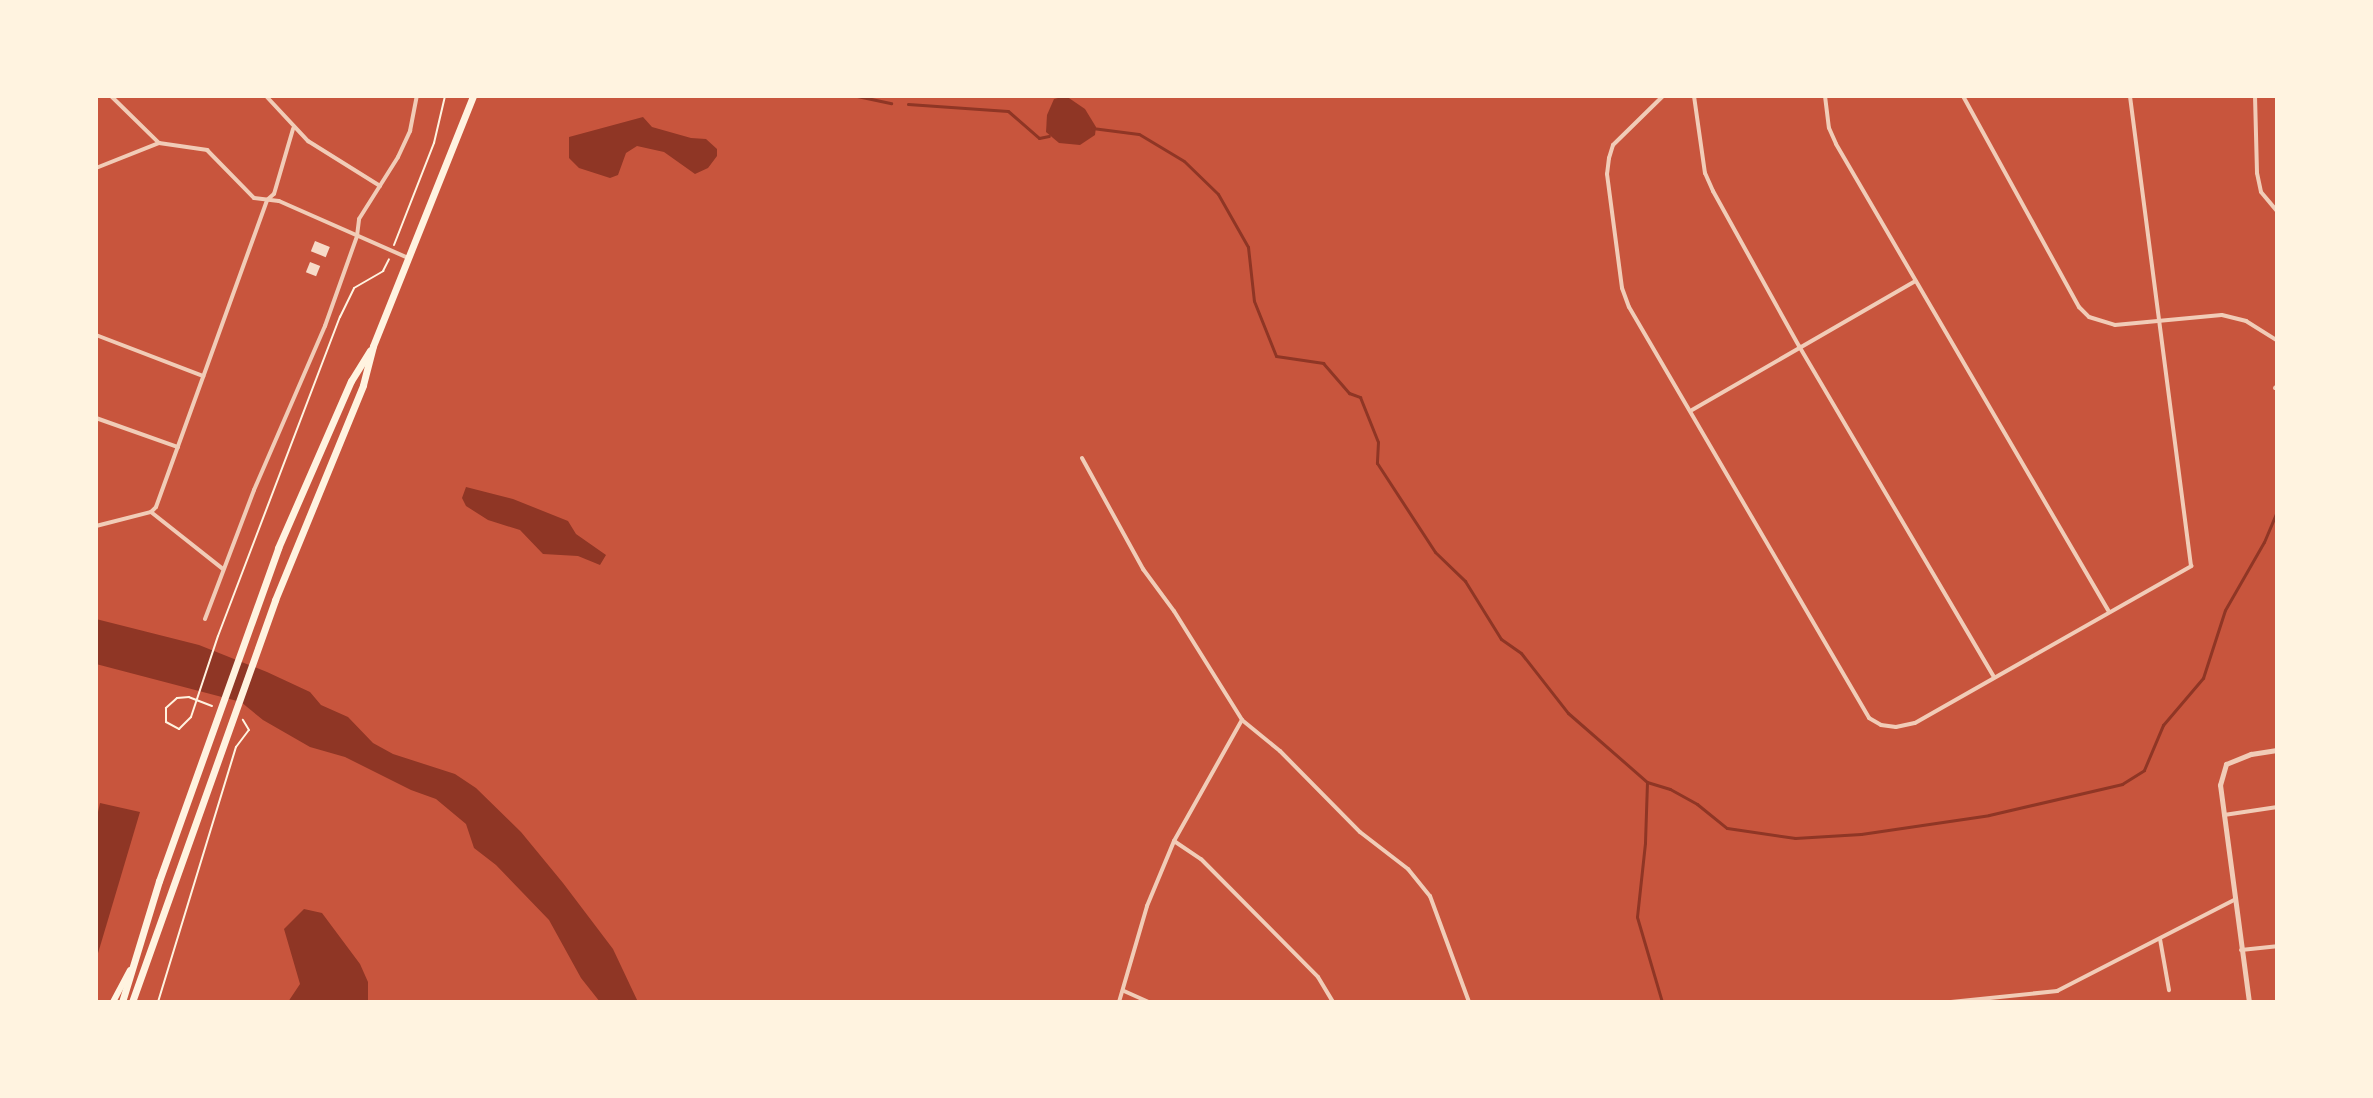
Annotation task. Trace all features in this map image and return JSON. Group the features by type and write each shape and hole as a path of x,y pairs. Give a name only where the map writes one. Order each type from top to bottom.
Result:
{"main road":[{"path":"132,1002 300,534 363,385 373,346 473,96"},
{"path":"122,1002 131,967 243,644 301,492 351,381 373,346"},
{"path":"113,1002 131,967"}],"street":[{"path":"111,96 159,143"},
{"path":"266,96 293,129 380,186"},
{"path":"205,619 325,326 357,236 359,219 410,131 417,96"},
{"path":"1663,96 1613,145 1607,174 1622,288 1869,718 1881,725 1896,727 1915,723 2108,610 2191,566 2130,96"},
{"path":"1694,96 1709,182 1799,346 1994,677"},
{"path":"1825,96 1829,128 1836,144 2108,610"},
{"path":"1963,96 2079,307 2089,317 2115,325 2222,315 2246,321 2277,340"},
{"path":"2255,96 2257,173 2261,192 2277,211"},
{"path":"96,526 151,512 156,507 267,200 274,194 293,129"},
{"path":"96,168 159,143 207,150 254,198 279,201 409,258"},
{"path":"1691,410 1915,281"},
{"path":"96,335 203,376"},
{"path":"96,418 178,447"},
{"path":"1082,458 1143,569 1174,611 1242,720 1280,751 1360,832 1408,869 1430,896 1469,1002"},
{"path":"151,512 223,569"},
{"path":"1119,1002 1147,906 1174,841 1242,720"},
{"path":"2249,1002 2220,785 2226,764 2251,754 2277,750"},
{"path":"2223,815 2277,807"},
{"path":"1174,841 1212,870 1318,977 1333,1002"},
{"path":"1951,1002 2057,991 2234,900"},
{"path":"2160,939 2169,990"},
{"path":"2241,950 2277,946"},
{"path":"1124,991 1149,1002"}],"path":[{"path":"191,717 218,636 340,317 354,288 383,271 400,221 434,143 445,96"}],"shaded area":[{"path":"1066,96 1085,109 1096,127 1095,135 1080,145 1059,143 1046,132 1047,115 1054,99"},
{"path":"643,117 652,127 706,139 717,149 717,156 708,168 695,174 664,152 637,146 626,153 618,175 610,178 579,168 569,158 569,137"},
{"path":"466,487 513,499 568,521 576,534 606,555 600,565 578,556 543,554 520,530 488,520 466,506 462,498"},
{"path":"96,619 199,645 267,672 310,692 321,705 348,717 373,743 393,754 455,774 476,788 521,832 613,949 638,1002 600,1002 581,978 549,920 496,865 474,848 466,824 436,799 345,757 310,747 263,720 241,702 96,664"},
{"path":"100,803 140,812 96,960 96,821"},
{"path":"304,909 322,913 360,964 368,982 368,1002 288,1002 300,984 284,929"}],"building":[{"path":"315,241 330,247 326,257 311,251"},
{"path":"310,262 320,266 316,276 306,272"}],"waterway":[{"path":"857,96 891,103"},
{"path":"908,104 1008,111 1039,138 1049,136"},
{"path":"1092,128 1139,134 1184,161 1218,194 1248,247 1254,301 1276,356 1323,363 1349,393 1360,397 1378,442 1377,463 1435,552 1465,581 1501,639 1521,653 1568,713 1647,782 1645,843 1637,917 1662,1002"},
{"path":"1647,782 1670,789 1697,804 1727,828 1795,838 1861,834 1989,815 2122,784 2144,770 2163,725 2203,678 2225,610 2264,542 2277,511"}]}
